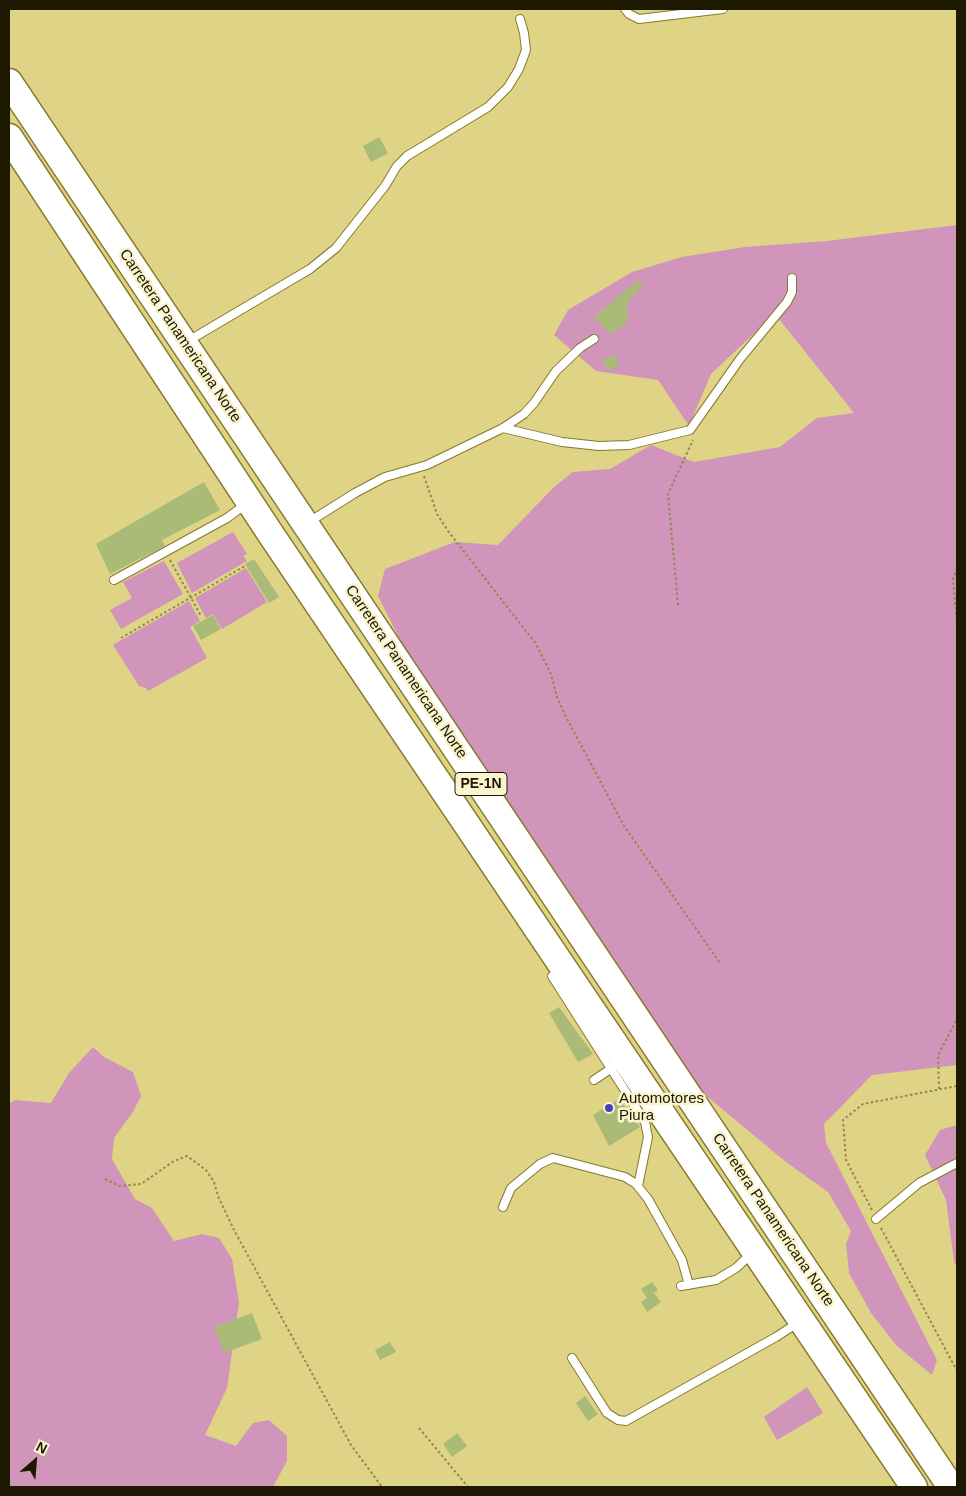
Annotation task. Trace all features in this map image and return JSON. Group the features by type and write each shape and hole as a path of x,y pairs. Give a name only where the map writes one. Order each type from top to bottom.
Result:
{"highway":[{"name":"Carretera Panamericana Norte","path":"9,82 949,1479"},
{"name":"PE-1N","path":"9,137 618,1063 754,1251 914,1487"}],"lane":[{"path":"625,9 639,19 723,9"},
{"path":"185,343 316,264 336,248 354,227 385,186 397,166 407,156 488,107 508,87 519,69 526,50 520,19"},
{"path":"503,428 562,442 599,446 629,445 672,436 690,430 696,426 740,358 787,302 792,292 792,278"},
{"path":"306,524 355,493 385,477 422,467 503,428 524,414 556,371 580,348 594,339"},
{"path":"114,580 227,518 249,502"},
{"path":"552,976 618,1063 645,1122 648,1137 638,1186"},
{"path":"594,1080 618,1063"},
{"path":"503,1207 511,1188 540,1164 553,1158 625,1177 638,1186 648,1199 675,1245 685,1286 722,1277 754,1251"},
{"path":"876,1218 918,1183 957,1163"},
{"path":"572,1358 607,1413 618,1420 626,1421 776,1337 801,1320"}],"path":[{"path":"678,605 668,494 693,444 693,436 690,430"},
{"path":"422,467 437,514 536,644 551,674 557,697 566,717 624,826 720,964"},
{"path":"166,551 201,616"},
{"path":"121,638 245,566"},
{"path":"957,568 953,579 957,624"},
{"path":"939,1090 938,1055 957,1019"},
{"path":"106,1179 119,1186 141,1184 174,1161 187,1156 206,1170 214,1182 218,1196 234,1230 352,1445 382,1487"},
{"path":"418,1428 468,1487"}],"shaded area":[{"path":"957,225 957,1065 872,1075 824,1124 826,1143 937,1360 932,1375 897,1346 871,1313 849,1273 846,1244 851,1231 828,1192 786,1162 698,1089 415,670 378,596 385,569 455,542 498,545 554,487 573,472 610,469 651,445 694,462 780,447 817,418 854,413 775,314 711,374 689,426 658,380 596,371 554,335 568,310 632,272 682,257 745,247 827,241"},
{"path":"233,532 247,554 243,556 247,561 192,593 177,563"},
{"path":"164,561 183,594 121,629 110,610 132,598 123,582"},
{"path":"246,568 267,602 222,629 213,614 206,618 195,598"},
{"path":"189,601 200,621 190,627 207,658 148,691 146,688 139,686 113,645"},
{"path":"93,1047 104,1057 133,1072 141,1096 133,1112 114,1138 112,1159 135,1199 152,1208 174,1241 202,1234 219,1238 232,1259 239,1302 227,1388 205,1435 236,1446 253,1423 269,1420 287,1436 287,1461 273,1487 9,1487 9,1104 15,1100 51,1103 69,1073"},
{"path":"957,1125 957,1267 954,1262 946,1200 925,1155 940,1130"},
{"path":"807,1387 823,1413 777,1440 764,1417"}],"building":[{"path":"379,137 388,153 371,162 363,146"},
{"path":"638,280 643,285 628,301 630,303 625,309 630,316 625,321 627,323 610,334 594,317"},
{"path":"615,355 619,366 608,371 603,359"},
{"path":"204,482 220,510 162,540 165,546 110,574 96,544"},
{"path":"254,559 279,597 269,603 245,564"},
{"path":"213,615 221,629 201,640 193,626"},
{"path":"559,1007 593,1054 578,1062 549,1013"},
{"path":"619,1099 640,1127 609,1146 593,1115"},
{"path":"652,1282 658,1290 654,1293 661,1302 647,1312 641,1302 647,1298 641,1289"},
{"path":"252,1313 262,1339 224,1353 214,1327"},
{"path":"390,1342 396,1352 380,1360 375,1350"},
{"path":"585,1396 598,1414 588,1421 576,1403"},
{"path":"457,1433 467,1446 452,1457 443,1444"}],"place":[{"name":"Automotores Piura","path":"609,1108"}]}
